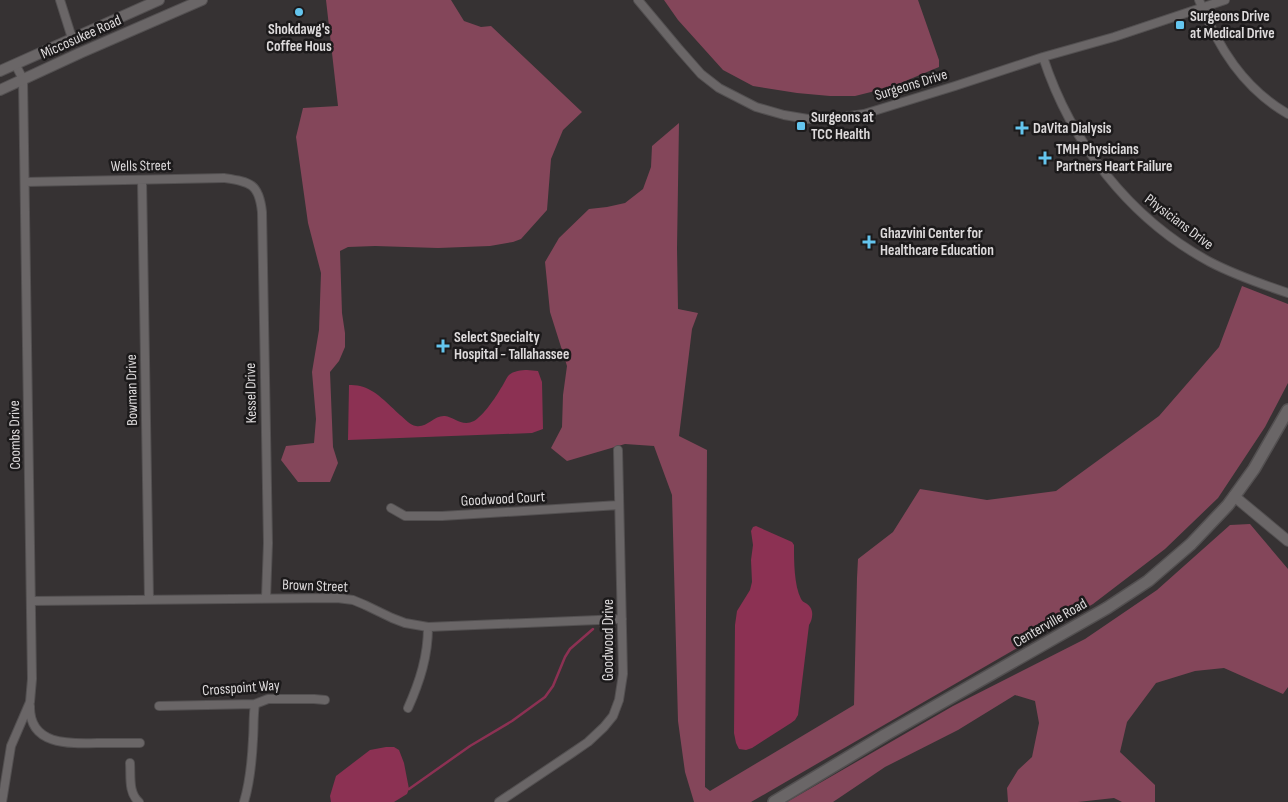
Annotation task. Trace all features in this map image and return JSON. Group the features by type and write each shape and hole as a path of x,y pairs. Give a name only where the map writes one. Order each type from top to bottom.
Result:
{"main road":[{"name":"Centerville Road","path":"774,802 885,735 1131,593 1167,566 1191,544 1234,496 1264,453 1288,410"}],"street":[{"path":"60,0 72,38"},
{"name":"Miccosukee Road","path":"0,71 159,0"},
{"name":"Miccosukee Road","path":"0,90 202,0"},
{"name":"Surgeons Drive","path":"638,0 701,74 719,88 756,107 808,119 864,114 1043,57 1114,37 1200,4 1225,0"},
{"path":"1200,4 1217,40 1236,68 1255,89 1288,114"},
{"name":"Physicians Drive","path":"1043,57 1060,101 1075,130 1105,174 1134,206 1179,243 1209,261 1250,280 1288,293"},
{"name":"Coombs Drive","path":"2,802 11,746 30,702 32,679 23,79 15,64"},
{"name":"Wells Street","path":"25,182 224,178 247,182 255,188"},
{"name":"Bowman Drive","path":"142,180 150,600"},
{"name":"Kessel Drive","path":"255,188 261,200 262,212 268,543 266,598"},
{"name":"Goodwood Drive","path":"499,802 588,742 613,716 621,692 623,674 618,450"},
{"path":"1234,496 1288,542"},
{"name":"Goodwood Court","path":"391,508 406,516 442,516 619,505"},
{"name":"Brown Street","path":"32,602 329,598 353,600 405,623 428,627 622,619"},
{"path":"408,708 422,674 428,644 428,627"},
{"name":"Crosspoint Way","path":"159,706 255,704 268,699 314,698 325,700"},
{"path":"30,702 32,722 37,730 46,737 63,743 140,743"},
{"path":"244,802 248,789 255,704"},
{"path":"130,763 131,788 136,800 139,802"}],"shaded area":[{"path":"326,0 451,0 464,21 481,27 491,26 582,112 563,130 551,159 547,210 521,239 490,246 438,248 375,246 348,247 340,251 345,347 339,361 330,372 333,447 338,463 330,482 298,482 281,460 286,446 314,443 316,419 312,372 319,330 321,273 308,223 296,137 303,108 338,106"},
{"path":"664,0 918,0 939,60 939,67 891,87 855,96 797,93 753,86 723,70 678,20"},
{"path":"679,123 678,309 698,313 692,329 679,436 707,450 705,787 710,791 854,705 858,559 893,532 920,489 987,500 1056,491 1159,416 1219,347 1242,286 1288,304 1288,383 1265,427 1218,498 1165,549 1093,604 751,802 694,802 685,772 678,721 672,495 654,446 625,444 567,461 551,448 562,427 563,395 567,366 550,312 545,262 559,238 589,209 625,203 643,189 651,167 652,146"},
{"path":"527,370 538,371 542,382 543,429 532,433 348,440 349,385 371,390 414,425 424,425 441,416 470,423 478,419 485,411 509,375"},
{"path":"1250,524 1288,569 1288,687 1283,694 1224,668 1195,671 1156,683 1127,722 1120,752 1155,785 1155,802 1122,802 1114,798 1078,802 1008,802 1007,788 1018,770 1032,757 1039,723 1035,701 1015,695 958,730 885,767 833,802 787,802 953,706 1085,639 1157,590 1230,525"},
{"path":"756,526 792,542 794,545 797,587 801,599 811,609 812,616 809,625 798,715 791,723 746,750 739,749 734,733 735,625 737,611 750,590 752,582 751,560 753,545 751,531"},
{"path":"394,747 399,750 404,763 409,789 407,794 394,802 331,802 330,796 336,776 370,750"}],"waterway":[{"path":"409,789 545,697 553,686 570,649 593,629"}],"place":[{"name":"Shokdawg's Coffee Hous","path":"299,12"},
{"name":"Surgeons Drive at Medical Drive","path":"1180,25"},
{"name":"Surgeons at TCC Health","path":"801,126"},
{"name":"DaVita Dialysis","path":"1022,128"},
{"name":"TMH Physicians Partners Heart Failure","path":"1045,158"},
{"name":"Ghazvini Center for Healthcare Education","path":"869,242"},
{"name":"Select Specialty Hospital - Tallahassee","path":"443,346"}]}
